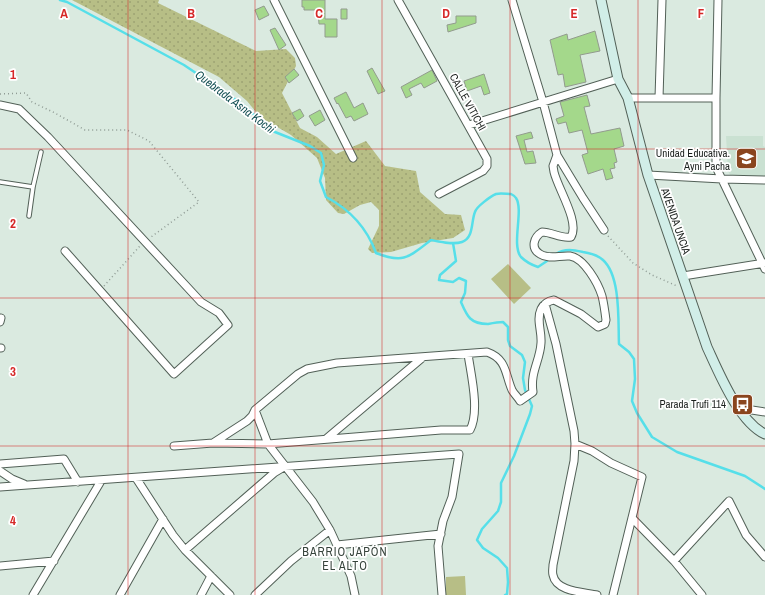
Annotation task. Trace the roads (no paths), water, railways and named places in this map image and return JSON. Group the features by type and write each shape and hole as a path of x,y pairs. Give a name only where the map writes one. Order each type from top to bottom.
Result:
{"street":[{"path":"274,0 353,158"},
{"name":"CALLE VITICHI","path":"398,0 487,159 487,166 483,171 439,194"},
{"path":"512,0 543,102 557,155 604,230"},
{"name":"AVENIDA UNCIA","path":"600,0 618,79 628,98 648,175 707,347 718,372 739,408 750,424 765,434"},
{"path":"660,98 662,0"},
{"path":"683,276 764,265 716,167 718,0"},
{"path":"469,125 618,79"},
{"path":"628,98 716,98"},
{"path":"0,105 19,109 43,132 201,302 219,313 228,325 174,374 65,251"},
{"path":"213,444 247,421 255,410 298,374 307,369 337,363 422,358 487,352 500,360 513,392 520,401 533,392 531,382 532,376 541,344 538,321 542,308 545,304 554,300 581,314 598,327 606,324 602,294 584,264 574,257 544,256 538,254 533,244 535,239 542,232 548,232 565,238 571,237 573,234 571,217 554,172 553,166 557,155"},
{"path":"648,175 765,180"},
{"path":"545,304 556,344 575,444 574,461 553,565 553,575 560,586 597,595"},
{"path":"174,446 268,444 442,430 470,430 473,424 475,409 468,354"},
{"path":"326,440 422,358"},
{"path":"739,408 765,412"},
{"path":"255,410 268,444 313,502 330,530 351,576 355,595"},
{"path":"575,444 592,451 611,463 642,477 613,595"},
{"path":"0,487 101,481 460,454 457,463 452,497 443,520 438,546 442,595"},
{"path":"0,464 64,459 78,482"},
{"path":"185,550 274,473 285,466"},
{"path":"0,471 12,480 26,485"},
{"path":"136,478 185,550 230,595"},
{"path":"33,595 101,481"},
{"path":"674,561 729,502 746,535 765,557"},
{"path":"120,595 163,518"},
{"path":"632,518 674,561 702,595"},
{"path":"255,595 291,561 330,530"},
{"path":"336,545 441,534"},
{"path":"0,566 54,561"},
{"path":"200,595 211,576"}],"lane":[{"path":"29,216 33,187 41,152"},
{"path":"0,182 33,187"}],"waterway":[{"name":"Quebrada Asna Kochi","path":"60,0 67,2 184,65 245,106 270,130 310,146 321,153 324,165 320,181 326,197 350,213 368,235 376,253 393,258 400,258 406,257 417,251 431,240 451,243 462,242 469,237 474,216 478,207 494,195 511,194 516,198 519,211 517,236 518,252 521,257 538,267 547,261"},
{"path":"453,243 456,261 440,275 439,280 453,282 459,278 466,281 465,293 461,302 467,315 473,321 482,324 503,322 508,327 508,340 510,346 522,355 525,362 523,378 525,390 532,406 514,456 501,483 501,502 498,511 482,529 477,540 483,548 498,558 507,568 508,582 507,594 505,595"},
{"name":"Quebrada Asna Kochi","path":"556,254 570,250 588,253 603,260 609,267 616,288 619,344 629,352 634,359 635,379 632,401 637,413 652,437 677,452 745,476 765,489"}],"place":[{"name":"Unidad Educativa. Ayni Pacha","path":"746,159"},
{"name":"Parada Trufi 114","path":"742,404"}],"district":[{"name":"BARRIO JAPÓN EL ALTO","path":"345,559"}]}
